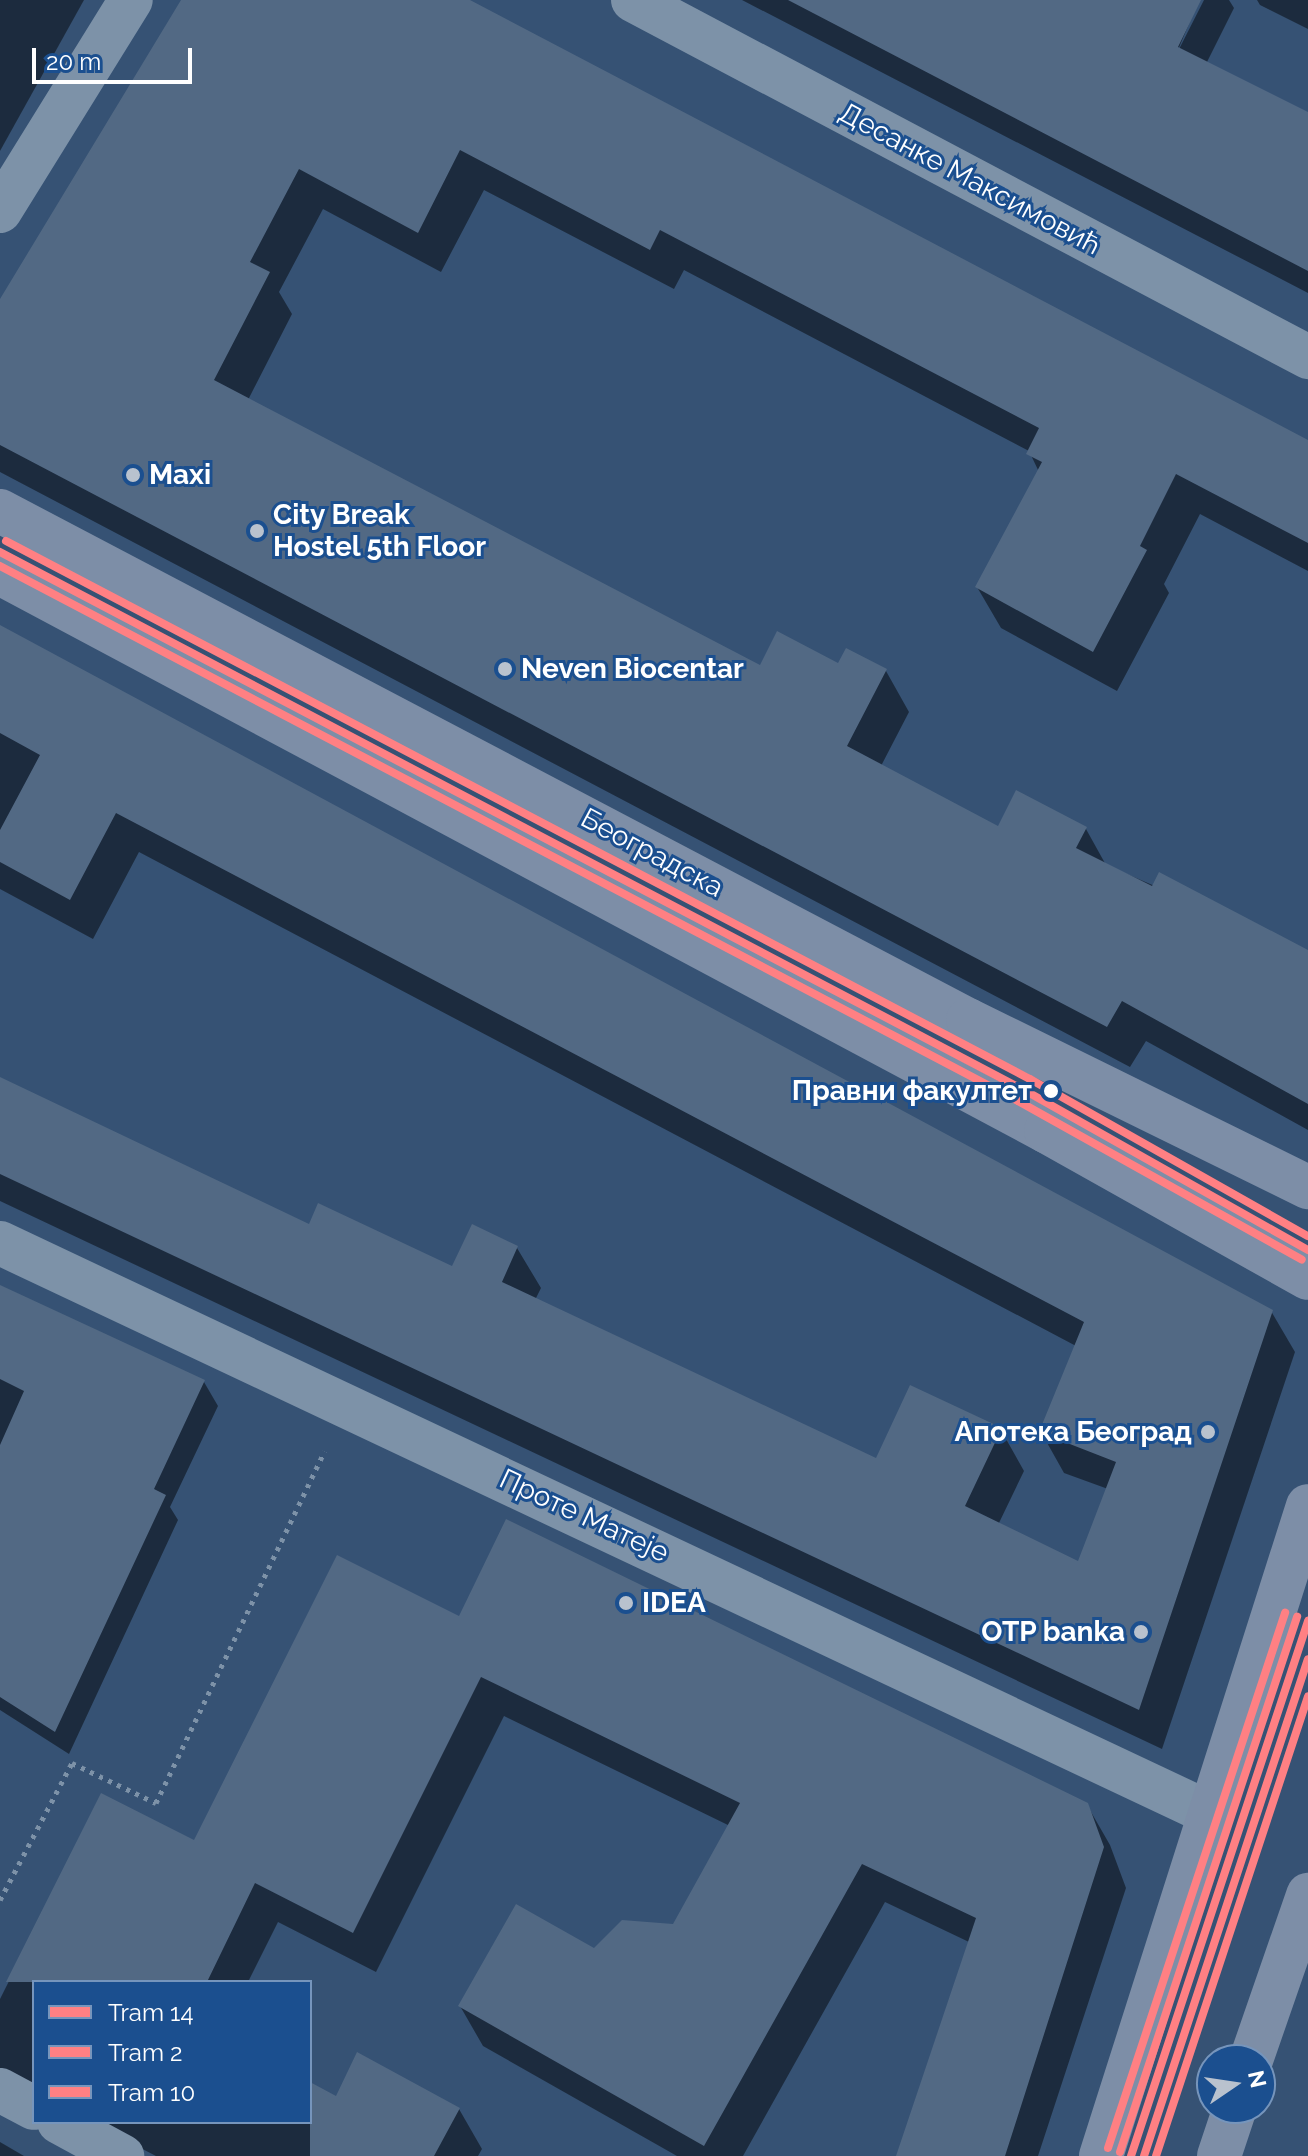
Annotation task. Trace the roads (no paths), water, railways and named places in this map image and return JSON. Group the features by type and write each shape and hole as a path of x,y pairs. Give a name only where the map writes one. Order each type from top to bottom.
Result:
{"main road":[{"name":"Београдска","path":"0,511 968,1020 1308,1187"},
{"name":"Београдска","path":"0,573 1032,1123 1308,1278"},
{"path":"1101,2156 1308,1506"},
{"path":"1257,2044 1308,1895"},
{"path":"1219,2156 1230,2124"}],"street":[{"path":"0,211 131,0"},
{"name":"Десанке Максимовић","path":"633,0 1308,357"},
{"name":"Проте Матеје","path":"0,1243 348,1404 1209,1813"},
{"path":"0,2090 32,2107"},
{"path":"63,2124 122,2156"}],"tram line":[{"name":"10","path":"6,541 1030,1079 1308,1236"},
{"name":"14","path":"0,552 1024,1090 1308,1250"},
{"name":"2","path":"0,566 1018,1101 1302,1260"},
{"name":"14","path":"1131,2156 1308,1621"},
{"name":"2","path":"1144,2156 1308,1659"}],"place":[{"name":"Maxi","path":"133,475"},
{"name":"City Break Hostel 5th Floor","path":"257,531"},
{"name":"Neven Biocentar","path":"505,669"},
{"name":"Правни факултет","path":"1051,1091"},
{"name":"Апотека Београд","path":"1208,1432"},
{"name":"IDEA","path":"626,1603"},
{"name":"OTP banka","path":"1141,1632"}]}
